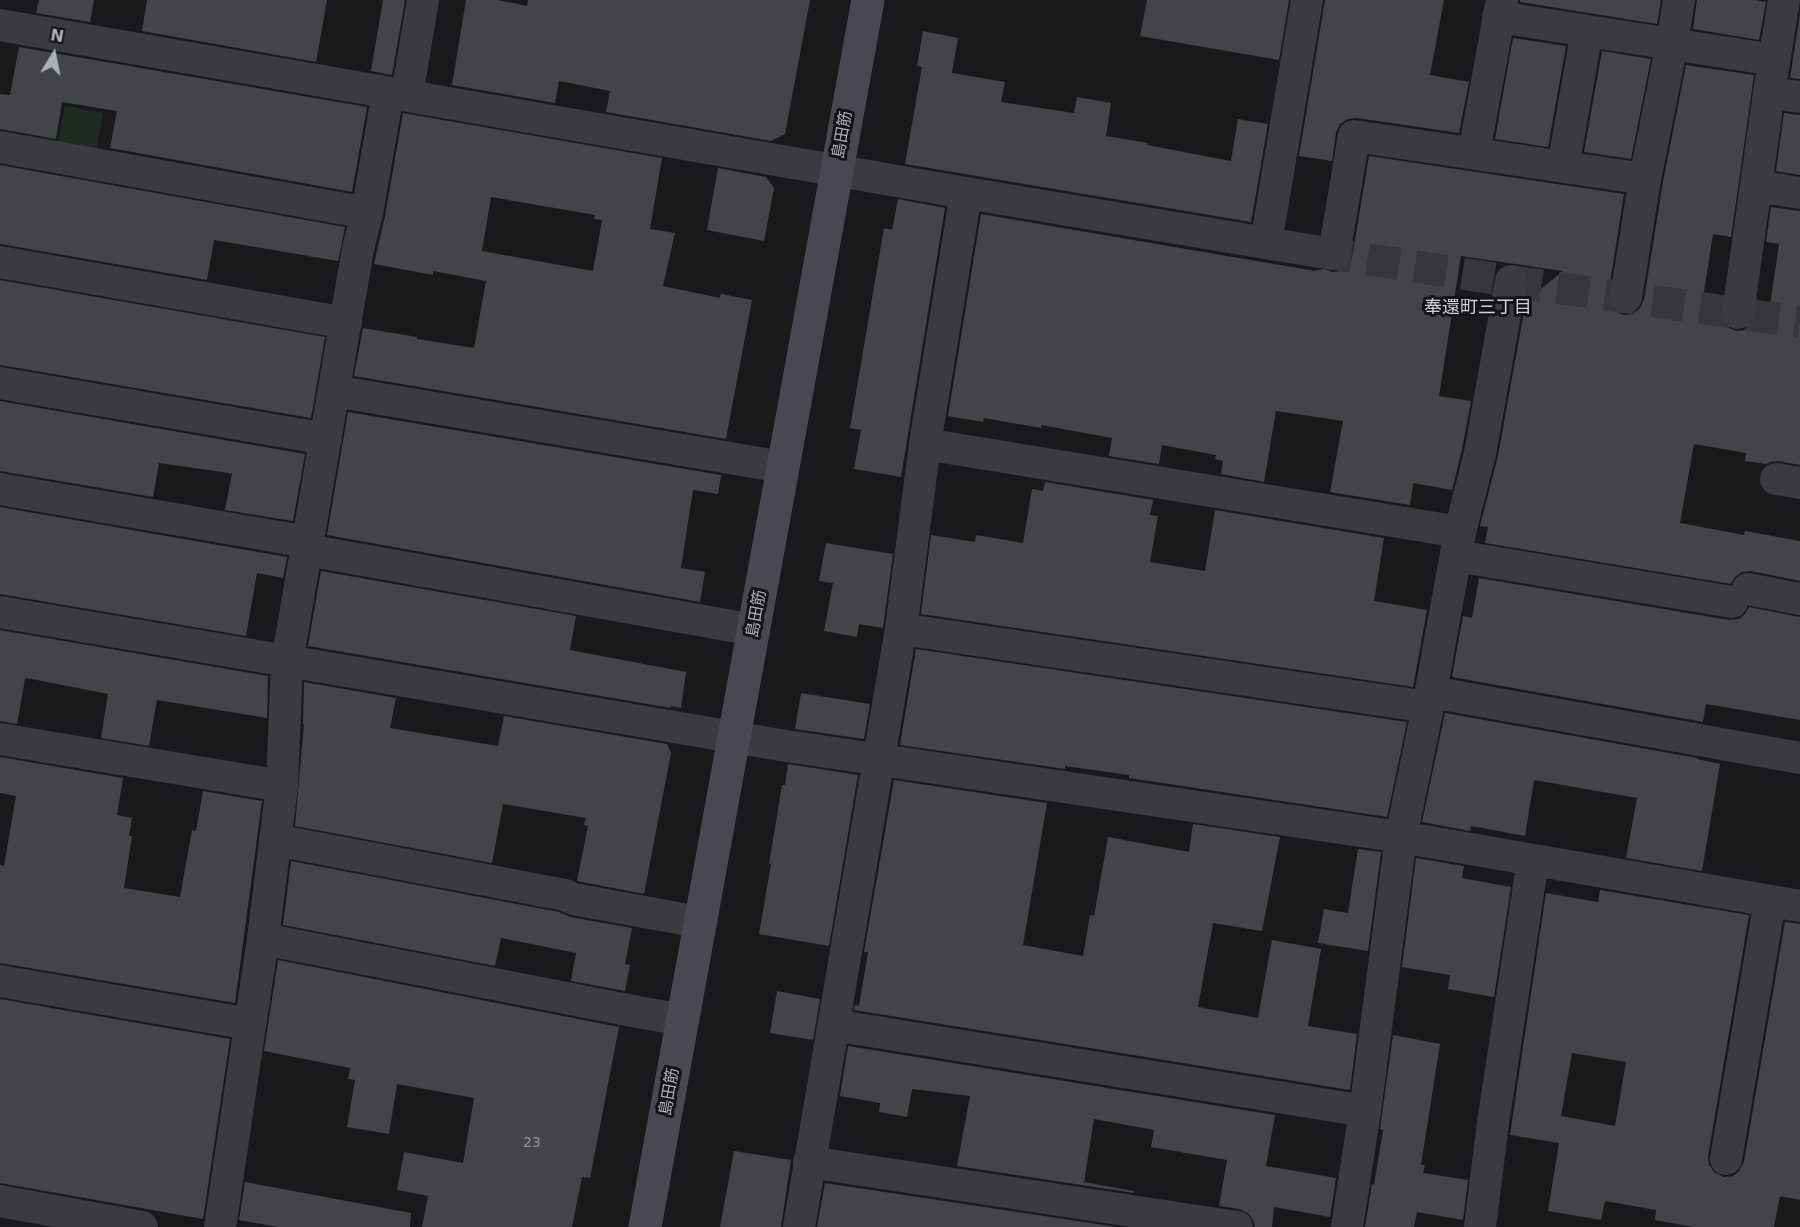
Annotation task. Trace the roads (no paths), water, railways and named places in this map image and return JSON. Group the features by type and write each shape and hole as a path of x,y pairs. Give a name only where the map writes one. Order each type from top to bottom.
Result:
{"street":[{"path":"220,1227 263,939 282,786 287,662 358,249 423,0"},
{"name":"島田筋","path":"645,1227 868,0"},
{"path":"1266,243 1307,0"},
{"path":"1626,297 1678,0"},
{"path":"1738,313 1784,0"},
{"path":"1474,153 1500,9 1587,31 1774,60"},
{"path":"0,25 966,193 1327,253 1354,136 1645,179"},
{"path":"1563,167 1587,31"},
{"path":"1769,93 1800,97"},
{"path":"0,147 367,213"},
{"path":"1756,186 1800,193"},
{"path":"799,1227 901,629 925,444 966,193"},
{"path":"0,262 346,323"},
{"path":"1347,1227 1365,1111 1401,837 1458,544 1480,453 1511,281"},
{"path":"0,383 326,439"},
{"path":"334,391 783,466"},
{"path":"925,444 1740,596 1800,599"},
{"path":"0,489 754,630"},
{"path":"0,612 735,737 1401,837 1785,904 1726,1159"},
{"path":"901,629 1429,700 1800,758"},
{"path":"0,740 282,786"},
{"path":"275,840 699,922"},
{"path":"1480,1227 1493,1123 1533,860"},
{"path":"263,939 683,1020"},
{"path":"0,981 250,1024"},
{"path":"833,1025 1365,1111"},
{"path":"809,1162 1237,1227"},
{"path":"0,1201 142,1227"}],"tunnel":[{"path":"1320,252 1800,322"}],"district":[{"name":"奉還町三丁目","path":"1478,308"}]}
